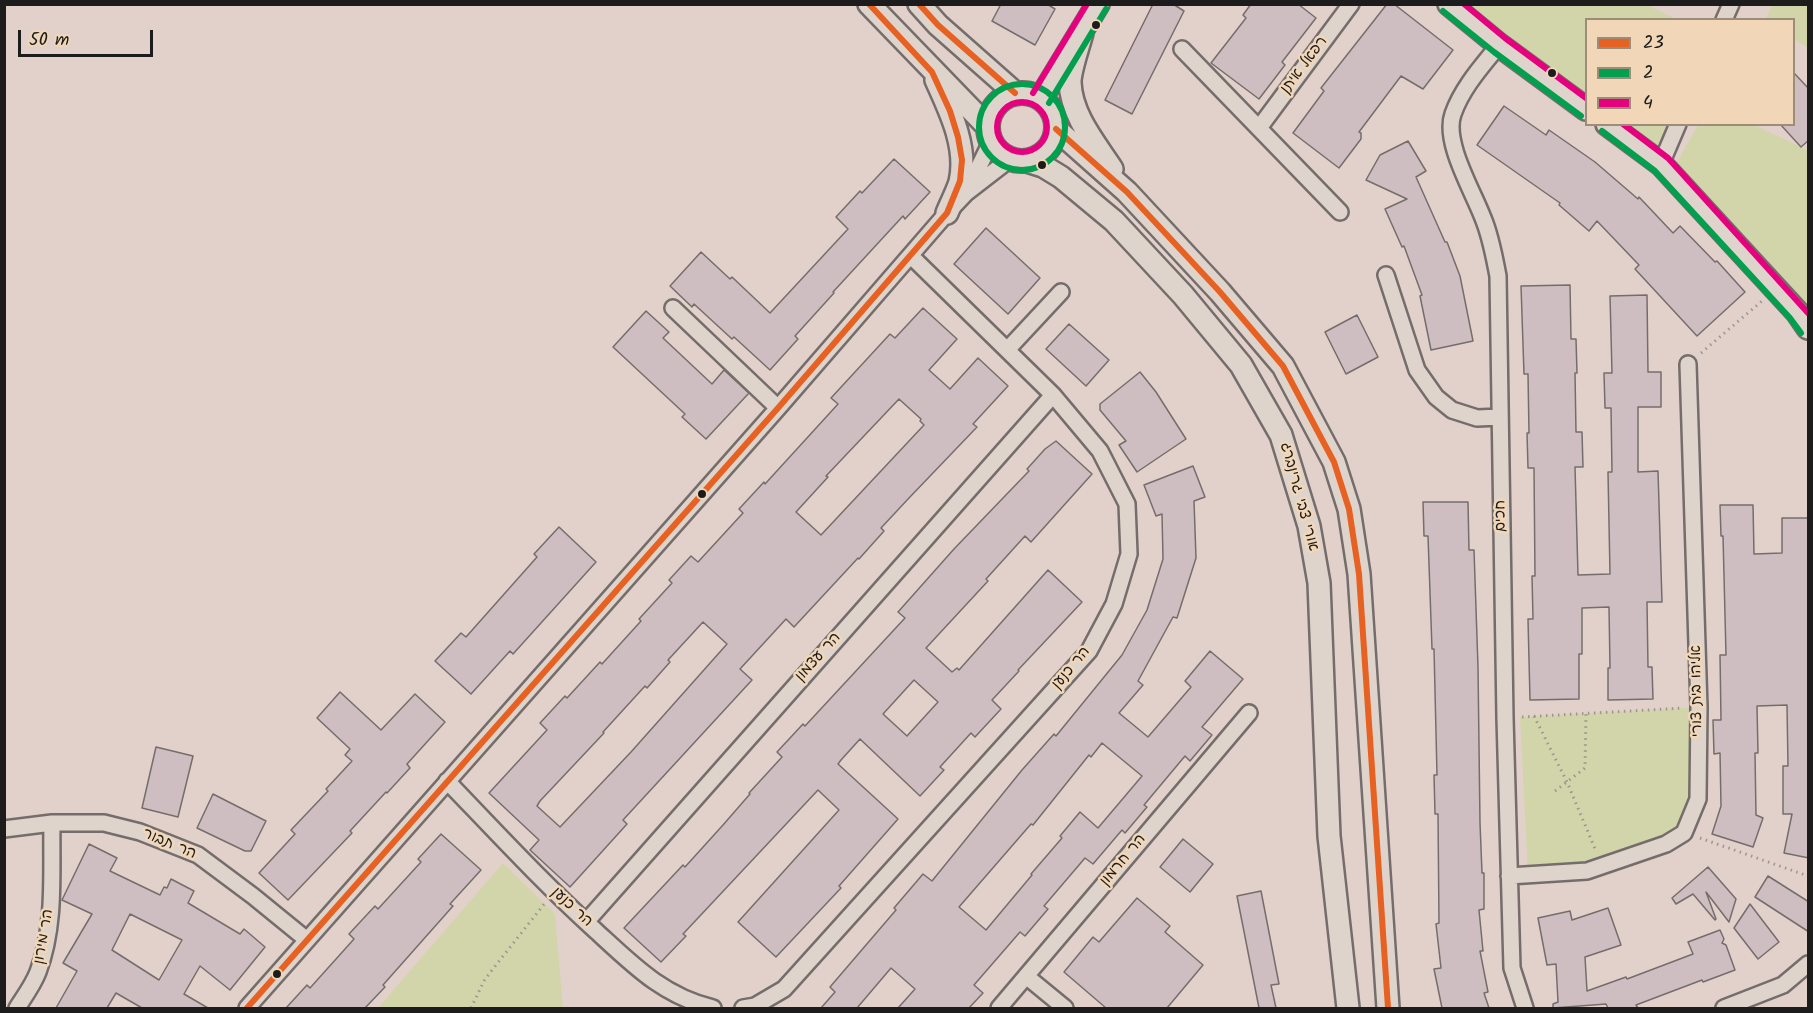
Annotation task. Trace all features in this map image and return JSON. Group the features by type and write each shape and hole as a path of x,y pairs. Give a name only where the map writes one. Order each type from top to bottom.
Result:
{"main road":[{"path":"869,4 932,72 976,114 989,135 1003,155 1018,160 1038,157 1047,150 1056,129 1052,111 1041,98 1024,92 1006,96 992,109 989,135"},
{"path":"919,4 938,26 1015,93"},
{"path":"1041,98 1098,4"},
{"path":"1449,4 1499,45 1585,108"},
{"path":"1082,33 1070,80 1073,102 1083,124 1127,192"},
{"path":"932,72 950,111 962,160 960,181 947,213"},
{"path":"1610,126 1661,164 1797,312 1809,328"},
{"path":"1056,129 1127,192 1220,292 1283,366 1334,462 1349,509 1359,574 1388,1008"},
{"name":"אורי צבי גרינברג","path":"1018,160 1043,166 1061,177 1114,221 1183,295 1241,365 1281,435 1309,526 1320,584 1329,836 1348,1008"}],"street":[{"name":"רפאל איתן","path":"1258,128 1351,4"},
{"path":"1725,18 1731,4"},
{"name":"חכים","path":"1499,45 1469,82 1452,114 1450,132 1460,167 1492,242 1498,276 1505,718 1512,969 1525,1008"},
{"path":"1182,50 1341,212"},
{"path":"1661,164 1677,126"},
{"path":"966,193 989,135"},
{"path":"247,1008 778,408 947,213 966,193 1018,160"},
{"name":"הר כנען","path":"743,1008 755,1006 784,989 1089,651 1114,604 1129,554 1127,504 1100,451 1053,395 911,256"},
{"path":"1386,275 1417,370 1436,397 1452,410 1477,418 1500,417"},
{"path":"1007,350 1061,292"},
{"path":"673,309 778,408"},
{"name":"אליהו בית צורי","path":"1684,832 1698,799 1699,707 1688,364"},
{"name":"הר עצמון","path":"586,922 1053,395"},
{"name":"הר חרמון","path":"999,1008 1249,713"},
{"name":"הר כנען","path":"447,781 554,892 648,978 692,1003 713,1008"},
{"name":"הר תבור","path":"4,829 52,823 104,823 140,832 198,855 307,940"},
{"name":"הר מירון","path":"17,1008 38,974 51,921 52,823"},
{"path":"1509,876 1587,870 1666,844 1684,832"},
{"path":"1724,1008 1783,985 1809,964"},
{"path":"1026,976 1065,1008"}],"path":[{"path":"1688,364 1776,289"},
{"path":"1505,718 1699,707"},
{"path":"1555,791 1586,768 1586,713"},
{"path":"1534,716 1602,865"},
{"path":"1684,832 1809,876"},
{"path":"471,1008 485,979 554,892"}],"green space":[{"path":"1465,5 1647,5 1675,18 1585,18 1585,96"},
{"path":"1772,5 1808,5 1808,48 1795,40 1795,18 1766,18"},
{"path":"1623,126 1671,126 1658,152"},
{"path":"1697,126 1756,126 1808,150 1808,321 1677,162"},
{"path":"1699,707 1684,833 1587,871 1528,875 1520,717"},
{"path":"503,863 555,914 563,1008 378,1008"}],"building":[{"path":"1001,4 1047,4 1055,9 1035,45 992,21"},
{"path":"1153,4 1173,4 1184,11 1132,114 1105,100"},
{"path":"1251,4 1298,4 1316,18 1282,62 1285,65 1259,99 1211,63 1246,18 1243,15"},
{"path":"1387,4 1394,4 1453,50 1423,89 1401,76 1359,132 1361,139 1339,168 1293,133 1324,91 1321,88"},
{"path":"1795,74 1809,89 1809,140 1801,147 1782,126 1795,126"},
{"path":"1504,106 1546,135 1549,130 1595,162 1638,199 1639,197 1673,233 1680,226 1715,262 1717,261 1745,292 1697,336 1635,269 1639,265 1597,221 1589,231 1559,205 1560,203 1477,145"},
{"path":"1408,141 1426,171 1416,177 1445,242 1447,242 1460,276 1473,341 1431,350 1420,296 1422,295 1404,246 1402,247 1385,209 1407,199 1366,180 1380,155"},
{"path":"894,159 930,192 905,219 903,216 833,292 795,336 798,339 770,370 734,337 732,339 694,304 692,307 670,286 701,252 730,279 732,277 770,313 848,229 836,217"},
{"path":"986,228 1040,278 1008,314 954,264"},
{"path":"1570,285 1571,339 1576,339 1576,432 1582,432 1583,467 1575,467 1578,575 1610,574 1608,472 1612,472 1611,408 1605,408 1604,373 1612,373 1610,296 1647,295 1648,372 1661,372 1661,407 1638,407 1638,472 1658,471 1662,602 1647,602 1648,667 1652,667 1653,699 1608,700 1609,607 1582,608 1579,699 1530,700 1528,619 1533,619 1532,576 1535,576 1534,468 1528,468 1528,374 1524,374 1521,286"},
{"path":"923,308 957,339 929,370 950,389 978,358 1008,386 973,424 977,427 881,528 884,531 859,559 794,627 786,619 740,669 752,680 623,820 627,824 570,887 530,850 539,840 489,793 547,730 540,723 600,662 602,664 641,621 639,619 672,583 669,580 691,556 698,562 743,513 739,509 838,404 831,398 890,334 895,338","holes":["899,399 921,419 924,425 821,535 796,512 828,477 826,476","703,622 727,644 631,752 560,827 537,806 540,801 645,686 647,688 670,662 668,660"]},
{"path":"646,311 669,332 663,338 712,384 724,370 749,393 706,439 682,417 685,414 613,347"},
{"path":"1357,315 1378,357 1346,374 1325,332"},
{"path":"1069,324 1109,360 1086,386 1046,349"},
{"path":"1140,372 1156,392 1186,439 1137,472 1119,445 1126,441 1100,410 1100,404"},
{"path":"1056,441 1092,474 1031,542 1025,536 986,579 988,581 926,648 952,672 957,668 959,670 1048,570 1082,602 992,700 1001,709 975,737 971,733 940,767 944,770 920,796 860,739 841,760 838,764 898,819 839,886 841,888 776,957 738,922 839,810 818,790 683,934 686,936 661,962 624,928 683,865 685,867 750,794 782,757 777,752 803,724 805,726 905,618 898,612 954,549 1029,471 1027,469 1045,449","holes":["914,680 938,702 907,736 883,714"]},
{"path":"1193,466 1205,497 1194,501 1196,558 1177,618 1173,617 1138,681 1143,685 1119,713 1148,737 1191,687 1185,681 1210,651 1243,679 1202,727 1212,735 1190,761 1185,756 1144,805 1147,807 1125,833 1122,830 1093,864 1085,858 1044,906 1048,909 1025,936 1020,932 974,985 983,993 969,1008 898,1008 915,989 891,968 857,1008 821,1008 835,992 830,987 896,910 894,908 923,874 932,881 1022,770 1054,734 1056,736 1122,655 1147,610 1163,559 1162,514 1156,516 1144,485","holes":["1102,743 1142,776 1098,828 1080,812 1060,836 1062,838 986,930 959,907 1031,824 1033,825 1089,755 1091,757"]},
{"path":"1423,502 1468,502 1469,550 1474,550 1480,823 1482,873 1484,873 1484,909 1479,910 1483,951 1480,951 1488,992 1484,993 1489,1008 1442,1008 1434,969 1441,968 1436,924 1439,923 1438,814 1435,814 1434,775 1437,775 1434,649 1432,649 1428,536 1424,536"},
{"path":"1720,505 1753,505 1754,554 1782,553 1782,518 1809,518 1809,858 1784,853 1792,814 1783,814 1783,766 1788,766 1787,705 1757,706 1756,815 1763,818 1753,847 1712,834 1721,806 1720,753 1714,754 1713,720 1721,720 1720,655 1726,655"},
{"path":"559,527 596,562 513,654 510,651 471,694 435,661 461,633 466,637 537,557 534,554"},
{"path":"340,692 381,730 415,694 445,722 407,764 410,768 288,900 259,873 295,834 291,830 328,791 326,789 352,761 345,755 350,749 317,718"},
{"path":"156,747 193,756 178,817 142,808"},
{"path":"213,794 266,821 251,851 245,851 197,828"},
{"path":"441,834 481,870 450,904 453,906 383,985 385,987 365,1008 286,1008 307,985 310,988 354,939 349,934 375,906 378,909 421,862 418,859"},
{"path":"1183,839 1213,864 1190,892 1160,867"},
{"path":"89,844 117,858 110,871 160,895 164,887 167,888 171,879 194,891 188,903 240,934 244,929 265,947 230,990 200,966 184,994 208,1008 142,1008 116,993 107,1008 56,1008 77,971 63,963 92,914 62,900","holes":["130,914 182,940 159,980 112,950"]},
{"path":"1708,867 1736,899 1729,922 1706,892 1715,920 1693,894 1676,904 1672,898"},
{"path":"1768,876 1809,902 1809,932 1755,897"},
{"path":"1261,891 1279,984 1271,985 1276,1008 1259,1008 1237,896"},
{"path":"1137,898 1170,926 1165,932 1203,965 1167,1008 1106,1008 1064,972 1093,937 1099,942"},
{"path":"1750,904 1779,942 1758,959 1734,928"},
{"path":"1608,908 1621,945 1585,957 1587,991 1626,977 1627,979 1693,954 1688,942 1720,930 1724,939 1722,943 1726,945 1735,970 1636,1005 1638,1008 1608,1008 1606,1004 1553,1008 1553,1004 1558,1002 1556,964 1547,965 1538,918 1570,911 1572,920"}],"transit line":[{"name":"23","path":"247,1008 778,408 947,213 960,181 962,160 950,111 932,72 869,4"},
{"name":"23","path":"919,4 938,25 1015,93"},
{"name":"4","path":"1033,93 1087,4"},
{"name":"4","path":"1464,4 1505,38 1585,97"},
{"name":"2","path":"1049,103 1106,9"},
{"name":"2","path":"1443,11 1581,116"},
{"name":"2","path":"1022,84 1046,91 1058,103 1065,127 1058,151 1046,163 1022,170 998,163 986,151 979,127 986,103 998,91 1022,84"},
{"name":"4","path":"1017,102 1027,102 1040,109 1047,122 1047,127 1047,132 1040,145 1027,152 1017,152 1008,148 1001,141 997,132 997,122 1001,113 1008,106 1017,102"},
{"name":"4","path":"1626,126 1668,158 1808,313"},
{"name":"23","path":"1056,129 1127,192 1220,292 1283,366 1334,462 1349,509 1359,574 1388,1008"},
{"name":"2","path":"1602,131 1655,171 1790,318 1801,333"}]}
